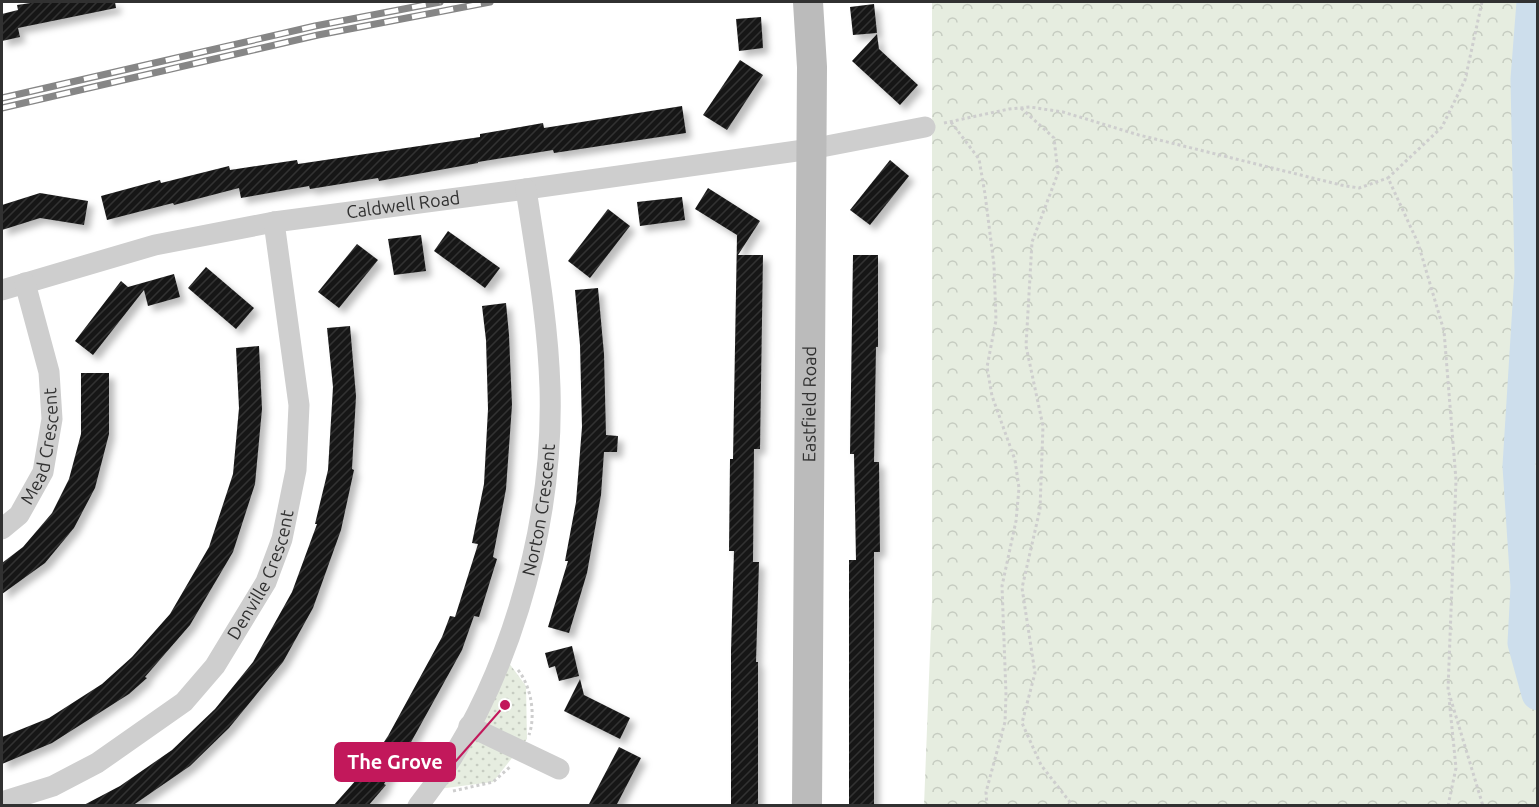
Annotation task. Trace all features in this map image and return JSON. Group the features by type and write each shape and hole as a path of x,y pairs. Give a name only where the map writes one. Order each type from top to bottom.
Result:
{"street":[{"name":"Eastfield Road","path":"807,806 811,149 811,32 808,2"},
{"name":"Caldwell Road","path":"2,290 155,245 274,222 811,149 925,127"},
{"name":"Norton Crescent","path":"418,806 433,787 469,726 508,644 536,542 549,452 550,389 546,323 526,189"},
{"name":"Denville Crescent","path":"2,802 53,786 97,763 184,702 215,666 266,582 282,539 297,470 299,405 274,222"},
{"name":"Mead Crescent","path":"2,529 19,515 43,472 52,419 49,372 25,283"},
{"path":"469,726 559,770"}],"path":[{"path":"925,127 1030,107 1063,112 1139,135 1359,188 1388,178 1442,127 1465,80 1482,2"},
{"path":"1021,108 1054,138 1058,173 1032,242 1026,346 1043,426 1040,509 1022,588 1035,673 1022,723 1041,765 1073,806"},
{"path":"951,122 979,159 994,276 996,320 987,367 992,396 1015,460 1019,488 1016,521 1002,586 1005,722 986,792 987,806"},
{"path":"1388,178 1418,243 1444,331 1456,480 1448,690 1456,768 1448,806"},
{"path":"1448,690 1483,806"}],"green space":[{"path":"932,2 1537,2 1537,805 924,806 932,601"},
{"path":"503,655 526,686 527,739 493,782 438,789"}],"building":[{"path":"37,2 115,2 116,8 18,28 20,37 2,41 2,14 18,10 17,5"},
{"path":"874,4 877,33 853,35 850,7"},
{"path":"761,17 763,48 739,51 736,19"},
{"path":"877,34 879,49 918,85 900,105 852,61"},
{"path":"740,60 763,75 727,130 703,115"},
{"path":"682,106 686,133 554,153 553,150 379,181 378,178 310,189 309,186 241,198 239,188 107,220 101,196 160,180 161,183 229,166 230,170 297,160 298,164 480,137 480,134 543,123 544,128"},
{"path":"890,160 909,176 870,225 850,210"},
{"path":"708,188 760,221 738,255 763,255 760,449 754,449 753,562 759,562 756,662 758,662 758,806 731,806 731,651 734,551 729,551 737,235 695,209"},
{"path":"40,193 88,201 84,225 40,218 2,230 2,205"},
{"path":"682,197 685,220 640,226 637,202"},
{"path":"608,209 630,226 590,278 568,261"},
{"path":"448,231 500,268 485,288 434,251"},
{"path":"421,235 426,271 394,275 388,239"},
{"path":"357,244 378,260 339,308 318,292"},
{"path":"853,255 878,255 874,462 879,462 880,552 874,552 874,806 849,806 849,560 856,560 854,454 850,454"},
{"path":"206,267 254,308 236,329 188,288"},
{"path":"174,274 180,297 148,306 144,290 93,355 75,341 121,281 128,287"},
{"path":"598,288 604,354 606,435 618,436 617,452 604,452 601,495 587,573 569,633 548,627 568,561 565,561 576,502 582,427 580,345 575,290"},
{"path":"506,303 512,405 506,489 493,557 497,559 479,617 474,616 462,650 410,744 384,784 386,785 368,806 333,806 365,770 388,736 442,637 450,616 455,617 478,544 472,543 484,484 488,409 486,340 482,306"},
{"path":"350,326 356,396 352,469 354,470 341,530 313,608 283,662 229,728 190,766 132,806 82,806 120,786 172,750 215,709 253,662 292,592 317,524 315,524 328,470 333,387 327,328"},
{"path":"259,346 262,409 255,484 233,552 190,625 145,677 147,678 129,694 52,743 2,764 2,737 49,718 102,684 132,657 170,614 209,547 233,474 239,408 236,348"},
{"path":"81,373 109,373 109,434 95,488 74,528 45,563 2,594 2,563 23,547 52,513 69,479 81,434"},
{"path":"572,646 579,676 559,681 555,666 549,668 545,653"},
{"path":"580,679 584,695 630,718 620,739 564,711"},
{"path":"619,747 641,758 616,806 588,806"}],"waterway":[{"path":"1533,2 1527,79 1531,273 1519,466 1527,587 1524,643 1538,694"}],"railway":[{"path":"2,98 315,26 440,2"},
{"path":"2,108 318,35 490,2"}],"place":[{"name":"The Grove","path":"505,705"}]}
